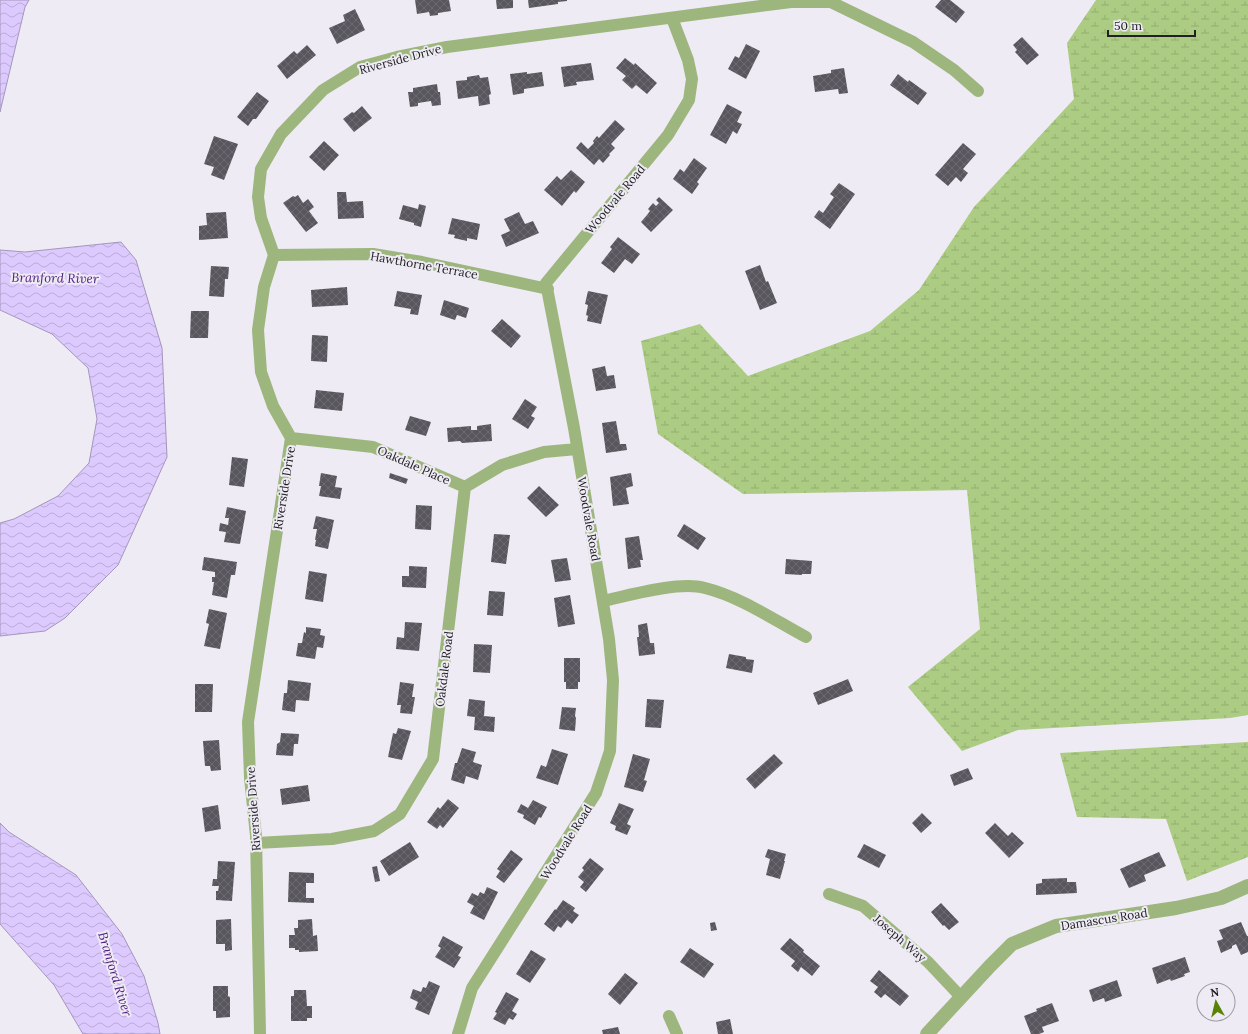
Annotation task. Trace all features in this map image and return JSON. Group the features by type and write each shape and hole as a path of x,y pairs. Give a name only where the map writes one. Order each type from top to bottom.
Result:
{"street":[{"name":"Riverside Drive","path":"260,1034 256,843 250,778 248,722 291,438 273,406 261,372 258,330 264,287 274,255 260,218 258,197 261,169 281,134 323,90 360,67 397,57 447,47 791,2 831,2 913,42 954,70 978,91"},
{"name":"Woodvale Road","path":"458,1034 472,988 596,793 610,751 613,680 609,639 577,449 546,283 668,135 689,100 692,80 688,60 672,18"},
{"name":"Hawthorne Terrace","path":"274,255 373,254 422,262 548,290"},
{"name":"Oakdale Place","path":"291,438 373,447 465,487"},
{"path":"465,487 502,465 544,452 577,449"},
{"name":"Oakdale Road","path":"256,843 332,839 374,831 400,814 433,759 465,487"},
{"path":"603,601 681,586 704,587 737,599 806,637"},
{"name":"Damascus Road","path":"927,1034 1012,944 1056,926 1176,908 1220,898 1248,886"},
{"name":"Joseph Way","path":"828,894 863,906 928,962 961,997"},
{"path":"669,1016 677,1034"}],"green space":[{"path":"1096,0 1248,0 1248,715 1230,718 1018,730 962,751 908,687 980,629 967,490 743,494 658,434 641,341 700,324 748,376 870,331 919,290 974,207 1074,99 1067,43"},
{"path":"1248,742 1248,857 1187,881 1166,819 1077,817 1060,753"}],"water":[{"path":"0,0 29,0 25,7 0,112"},
{"name":"Branford River","path":"121,242 136,260 162,348 167,457 118,565 65,618 45,631 0,636 0,523 14,519 58,496 89,463 97,419 88,368 52,334 0,310 0,250 25,252"},
{"name":"Branford River","path":"0,823 9,832 76,875 122,934 144,976 160,1034 83,1034 54,985 0,924"}],"building":[{"path":"415,0 449,0 451,11 430,16 429,12 417,14"},
{"path":"496,0 513,0 513,8 497,9"},
{"path":"528,0 567,1 558,2 558,4 529,8"},
{"path":"941,0 950,0 965,12 956,23 935,7"},
{"path":"355,9 365,30 337,44 329,28 345,21 343,15"},
{"path":"1022,37 1039,55 1027,65 1015,52 1017,50 1013,45"},
{"path":"746,44 760,51 746,79 728,69 735,56 739,58"},
{"path":"307,45 316,55 287,79 277,66 294,51 297,54"},
{"path":"625,58 634,65 635,63 657,83 647,94 636,85 632,89 622,80 626,76 616,68"},
{"path":"591,63 594,80 576,82 577,85 564,87 561,67"},
{"path":"844,68 848,93 839,94 838,89 815,92 813,76 831,73 831,70"},
{"path":"527,72 527,74 542,72 544,86 524,89 524,93 513,95 510,74"},
{"path":"898,74 908,82 909,80 927,93 918,105 890,85"},
{"path":"479,75 480,78 488,77 491,94 489,95 490,104 479,106 478,96 458,99 456,81 467,80 467,77"},
{"path":"437,84 438,92 440,92 441,105 432,106 431,101 418,103 418,106 410,107 408,92 413,92 413,88"},
{"path":"257,92 269,101 256,119 253,119 248,126 237,117"},
{"path":"727,104 742,112 737,122 742,124 737,134 733,131 726,144 710,135"},
{"path":"362,106 372,118 354,132 343,119 352,112 354,113"},
{"path":"615,120 625,129 611,144 615,148 609,154 610,155 603,163 599,159 594,165 576,148 581,142 588,149 594,143 593,141 597,136 599,138"},
{"path":"214,136 238,144 224,180 211,175 214,167 204,164"},
{"path":"324,141 339,155 324,171 309,157"},
{"path":"963,143 976,154 963,169 968,173 961,182 956,177 948,186 935,175"},
{"path":"694,158 707,168 697,182 699,184 692,194 673,179 680,169 684,172"},
{"path":"571,170 585,182 576,193 574,191 562,206 544,190 557,176 561,180"},
{"path":"839,183 855,194 830,229 814,217 819,210 823,213 834,197 830,194"},
{"path":"337,192 346,192 347,202 363,201 364,218 338,219"},
{"path":"298,195 303,203 308,199 314,207 309,211 318,223 306,232 283,203 293,196 295,197"},
{"path":"659,197 673,210 651,232 641,222 650,211 648,209 653,203 656,206 659,203 656,200"},
{"path":"419,204 426,206 421,227 414,225 414,223 399,219 403,205 418,209"},
{"path":"226,212 228,238 199,240 199,226 207,225 206,213"},
{"path":"519,212 525,224 533,221 539,233 506,247 501,235 510,231 504,219"},
{"path":"452,218 480,224 477,240 467,238 467,241 454,238 455,235 448,234"},
{"path":"618,237 640,254 632,264 625,259 614,273 601,263 612,249 610,247"},
{"path":"760,265 766,282 768,281 777,303 760,310 745,271"},
{"path":"211,266 229,267 228,279 225,279 224,297 209,296"},
{"path":"347,287 348,305 312,307 311,290"},
{"path":"397,291 422,295 418,315 410,314 411,309 394,306"},
{"path":"588,291 608,295 601,324 587,321 588,316 586,315 588,305 585,304"},
{"path":"444,300 469,308 466,318 457,315 455,320 440,315"},
{"path":"191,311 209,311 208,338 190,338"},
{"path":"502,319 521,336 511,348 491,331"},
{"path":"312,335 328,336 327,362 311,361"},
{"path":"605,366 607,376 614,375 616,388 596,391 592,369"},
{"path":"316,390 344,393 342,411 314,408"},
{"path":"525,399 537,407 531,416 535,418 528,429 512,419"},
{"path":"410,416 431,422 426,436 405,430"},
{"path":"616,421 620,444 626,444 627,450 606,453 602,423"},
{"path":"491,424 492,441 462,443 460,441 448,442 447,428 471,426 471,430 477,430 477,426"},
{"path":"232,457 248,459 244,487 229,485"},
{"path":"321,473 337,476 335,487 342,488 340,499 319,496"},
{"path":"390,473 408,479 406,484 389,478"},
{"path":"631,473 633,486 626,488 629,504 613,506 610,477"},
{"path":"539,486 559,505 546,517 527,498"},
{"path":"416,505 432,506 431,530 415,529"},
{"path":"227,507 246,511 240,544 224,542 226,532 219,531 220,523 228,525 229,518 225,518"},
{"path":"316,516 334,520 328,549 315,546 317,529 313,529"},
{"path":"684,524 706,538 698,550 677,536"},
{"path":"494,534 510,535 506,564 491,562"},
{"path":"639,536 643,560 640,560 641,567 628,569 625,538"},
{"path":"204,557 237,562 235,575 231,575 227,598 212,595 214,582 212,582 212,577 215,577 215,572 202,570"},
{"path":"567,558 571,580 555,582 551,560"},
{"path":"786,559 812,561 811,574 785,574"},
{"path":"409,566 427,567 426,588 402,587 402,576 409,576"},
{"path":"309,571 327,574 323,602 305,599"},
{"path":"489,591 505,592 503,616 487,615"},
{"path":"570,595 575,624 558,627 554,598"},
{"path":"209,609 227,613 220,649 204,646 209,624 206,623"},
{"path":"405,622 422,623 419,651 396,649 397,637 404,638"},
{"path":"647,623 650,643 654,643 655,654 639,656 637,637 639,637 638,625"},
{"path":"306,627 321,629 320,635 325,636 323,648 317,647 315,659 296,656 298,643 302,643 304,632 306,633"},
{"path":"474,644 492,645 490,673 473,672"},
{"path":"729,654 754,660 752,673 726,668"},
{"path":"564,658 580,658 580,682 578,682 578,689 566,689 566,682 564,682"},
{"path":"848,679 853,691 818,705 813,693"},
{"path":"288,680 311,683 309,701 296,700 295,712 282,710 284,693 287,693"},
{"path":"400,682 414,684 412,697 415,697 412,714 400,713 401,705 397,705"},
{"path":"195,684 213,684 212,712 195,712"},
{"path":"469,699 485,701 484,716 495,717 494,732 474,730 475,717 467,716"},
{"path":"647,699 664,700 661,728 645,727"},
{"path":"562,707 576,708 575,731 559,729"},
{"path":"398,728 411,731 402,760 388,757 393,733 396,734"},
{"path":"281,733 299,734 298,744 294,744 293,756 276,755 277,744 280,742"},
{"path":"219,740 221,770 211,771 210,766 205,766 203,741"},
{"path":"462,748 476,752 473,762 482,765 478,780 466,776 464,784 451,780 455,763 457,763"},
{"path":"552,749 568,754 558,785 536,778 541,765 546,767"},
{"path":"633,754 650,759 644,780 647,781 643,792 624,787"},
{"path":"774,754 783,763 755,789 746,779"},
{"path":"968,768 973,779 954,786 950,775"},
{"path":"308,785 310,801 282,805 280,789"},
{"path":"448,799 459,808 443,828 440,825 437,829 427,822 438,807 440,809"},
{"path":"533,800 547,807 535,825 523,818 524,815 517,812 521,804 528,808"},
{"path":"619,803 634,809 627,824 631,826 627,835 615,830 616,826 610,823"},
{"path":"218,805 221,829 205,832 202,808"},
{"path":"922,813 932,823 921,833 912,823"},
{"path":"995,823 1008,836 1012,832 1024,843 1009,858 985,833"},
{"path":"410,842 419,857 389,876 380,861"},
{"path":"864,844 886,855 879,868 857,857"},
{"path":"768,849 786,854 780,879 766,875 770,859 765,857"},
{"path":"511,850 523,859 504,883 496,877 500,871 497,869"},
{"path":"1159,852 1166,866 1144,875 1146,881 1129,888 1120,869"},
{"path":"590,858 604,869 586,892 580,887 584,882 578,877 584,870 582,868"},
{"path":"218,861 235,862 232,901 216,900 216,891 218,891 219,886 212,886 213,879 217,879"},
{"path":"377,866 380,881 375,882 372,867"},
{"path":"289,872 314,873 314,883 306,883 306,898 314,898 314,903 288,902"},
{"path":"1067,878 1067,882 1076,882 1077,893 1036,895 1036,884 1042,883 1042,879"},
{"path":"487,887 498,892 484,920 470,913 474,906 467,902 472,893 478,896 480,892 484,894"},
{"path":"563,900 575,908 573,911 579,915 572,924 567,920 561,928 558,926 554,932 544,924"},
{"path":"941,903 959,922 949,930 944,925 943,926 931,912"},
{"path":"231,919 232,950 225,951 225,944 216,944 216,920"},
{"path":"312,919 313,936 317,935 318,951 299,952 299,950 295,950 295,948 289,948 289,935 295,935 294,928 298,928 298,920"},
{"path":"715,922 717,930 711,931 710,923"},
{"path":"1241,922 1248,936 1248,952 1241,955 1236,944 1232,946 1232,948 1221,953 1217,941 1223,939 1219,930"},
{"path":"443,936 463,947 458,956 461,957 454,968 435,957 441,948 438,946"},
{"path":"790,938 804,950 803,952 820,966 812,976 801,967 798,972 791,966 795,961 780,949"},
{"path":"690,948 714,964 704,978 680,962"},
{"path":"531,950 546,959 530,983 516,974"},
{"path":"1185,957 1190,972 1184,974 1185,976 1171,981 1170,979 1157,984 1152,968"},
{"path":"879,970 909,996 900,1006 885,994 881,998 874,992 878,987 870,981"},
{"path":"625,973 638,983 620,1005 608,994"},
{"path":"1117,980 1122,996 1105,1002 1104,998 1093,1002 1089,990"},
{"path":"429,981 440,986 429,1015 415,1009 418,1002 410,998 413,989 421,992 423,987 426,988"},
{"path":"213,986 228,986 228,996 230,997 230,1017 216,1018 216,1011 213,1011"},
{"path":"294,990 306,990 307,1006 312,1006 312,1018 307,1018 307,1021 291,1021 291,996 294,996"},
{"path":"506,992 519,999 512,1011 517,1014 513,1020 509,1018 505,1025 493,1019 497,1013 495,1012"},
{"path":"1052,1003 1059,1021 1042,1027 1044,1032 1039,1034 1031,1034 1024,1016 1037,1011 1036,1009"},
{"path":"730,1019 733,1034 718,1034 716,1022"},
{"path":"618,1027 620,1034 603,1034 602,1030"}]}
